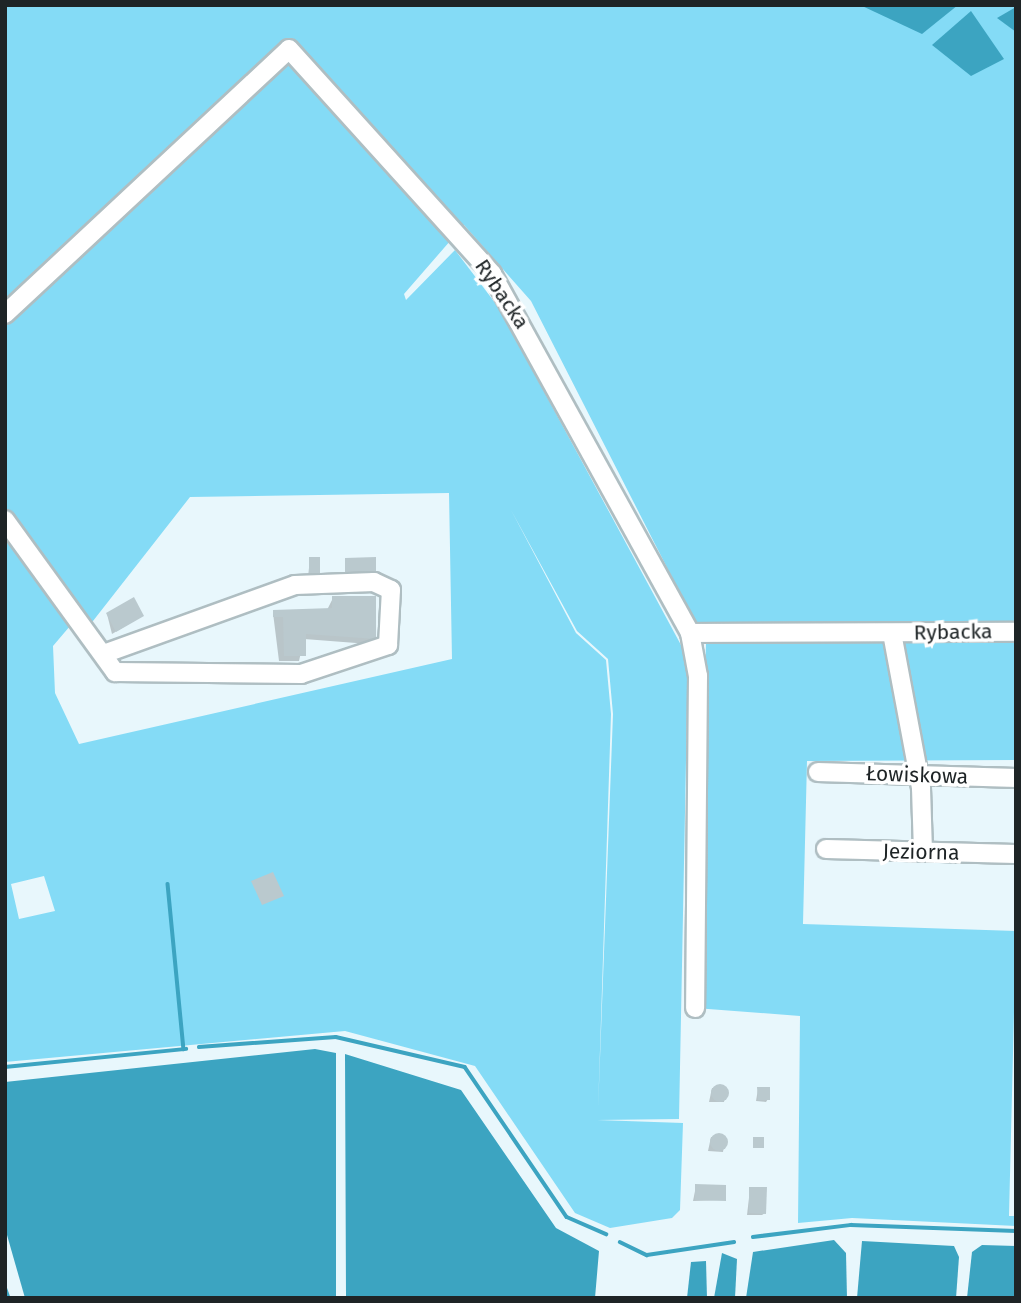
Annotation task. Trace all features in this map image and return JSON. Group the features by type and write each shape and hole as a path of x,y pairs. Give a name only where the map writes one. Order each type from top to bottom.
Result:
{"street":[{"name":"Rybacka","path":"5,314 289,49 492,274 691,633 1016,632"},
{"path":"5,520 115,672 301,674 388,645 391,590 374,582 295,585 103,654"},
{"path":"691,633 698,676 695,1008"},
{"path":"892,633 915,775 923,852"},
{"name":"Łowiskowa","path":"818,772 1016,778"},
{"name":"Jeziorna","path":"826,849 1016,854"}],"shaded area":[{"path":"5,5 1016,5 1016,760 807,761 803,924 1016,931 1009,1216 1016,1216 1016,1226 852,1218 798,1223 800,1016 695,1008 706,644 531,301 464,225 404,294 406,300 455,250 499,308 688,658 679,1119 597,1120 683,1123 680,1210 672,1218 610,1228 575,1213 475,1066 345,1031 5,1062","holes":["449,493 452,659 79,744 55,693 53,646 70,626 93,621 190,497","511,510 577,631 608,659 613,714 598,1111 611,714 606,660 576,633","44,876 55,911 19,919 11,884"]},
{"path":"860,5 958,5 922,34"},
{"path":"1016,7 1016,32 997,18"},
{"path":"971,11 1004,59 971,76 932,45"},
{"path":"315,1049 336,1053 336,1298 25,1298 5,1228 5,1082"},
{"path":"345,1054 461,1090 556,1228 599,1251 595,1298 346,1298"},
{"path":"834,1240 846,1253 847,1298 746,1298 753,1252"},
{"path":"862,1241 954,1246 959,1257 956,1298 857,1298"},
{"path":"982,1245 1016,1246 1016,1298 967,1298 972,1252"},
{"path":"722,1253 737,1259 735,1298 714,1298"},
{"path":"706,1261 707,1298 687,1298 691,1262"}],"building":[{"path":"309,557 320,557 320,575 309,575"},
{"path":"376,557 376,574 345,575 345,558"},
{"path":"332,596 376,596 376,639 306,634 306,656 284,656 283,617 273,617 273,610 332,608"},
{"path":"134,597 144,616 116,632 106,613"},
{"path":"273,872 284,896 262,905 251,881"},
{"path":"720,1084 726,1087 729,1093 726,1099 720,1102 714,1099 711,1093 714,1087"},
{"path":"757,1087 770,1087 770,1100 758,1100"},
{"path":"719,1133 725,1136 728,1142 725,1148 719,1151 713,1148 710,1142 713,1136"},
{"path":"753,1137 764,1137 764,1148 753,1148"},
{"path":"695,1184 726,1185 726,1201 695,1200"},
{"path":"749,1187 767,1187 766,1214 749,1213"}],"waterway":[{"path":"168,884 184,1049"},
{"path":"199,1047 336,1037 465,1067 567,1217 606,1234"},
{"path":"5,1067 186,1049"},
{"path":"753,1237 851,1225 1016,1231"},
{"path":"620,1242 647,1255 734,1242"},
{"path":"5,1287 9,1298"}]}
